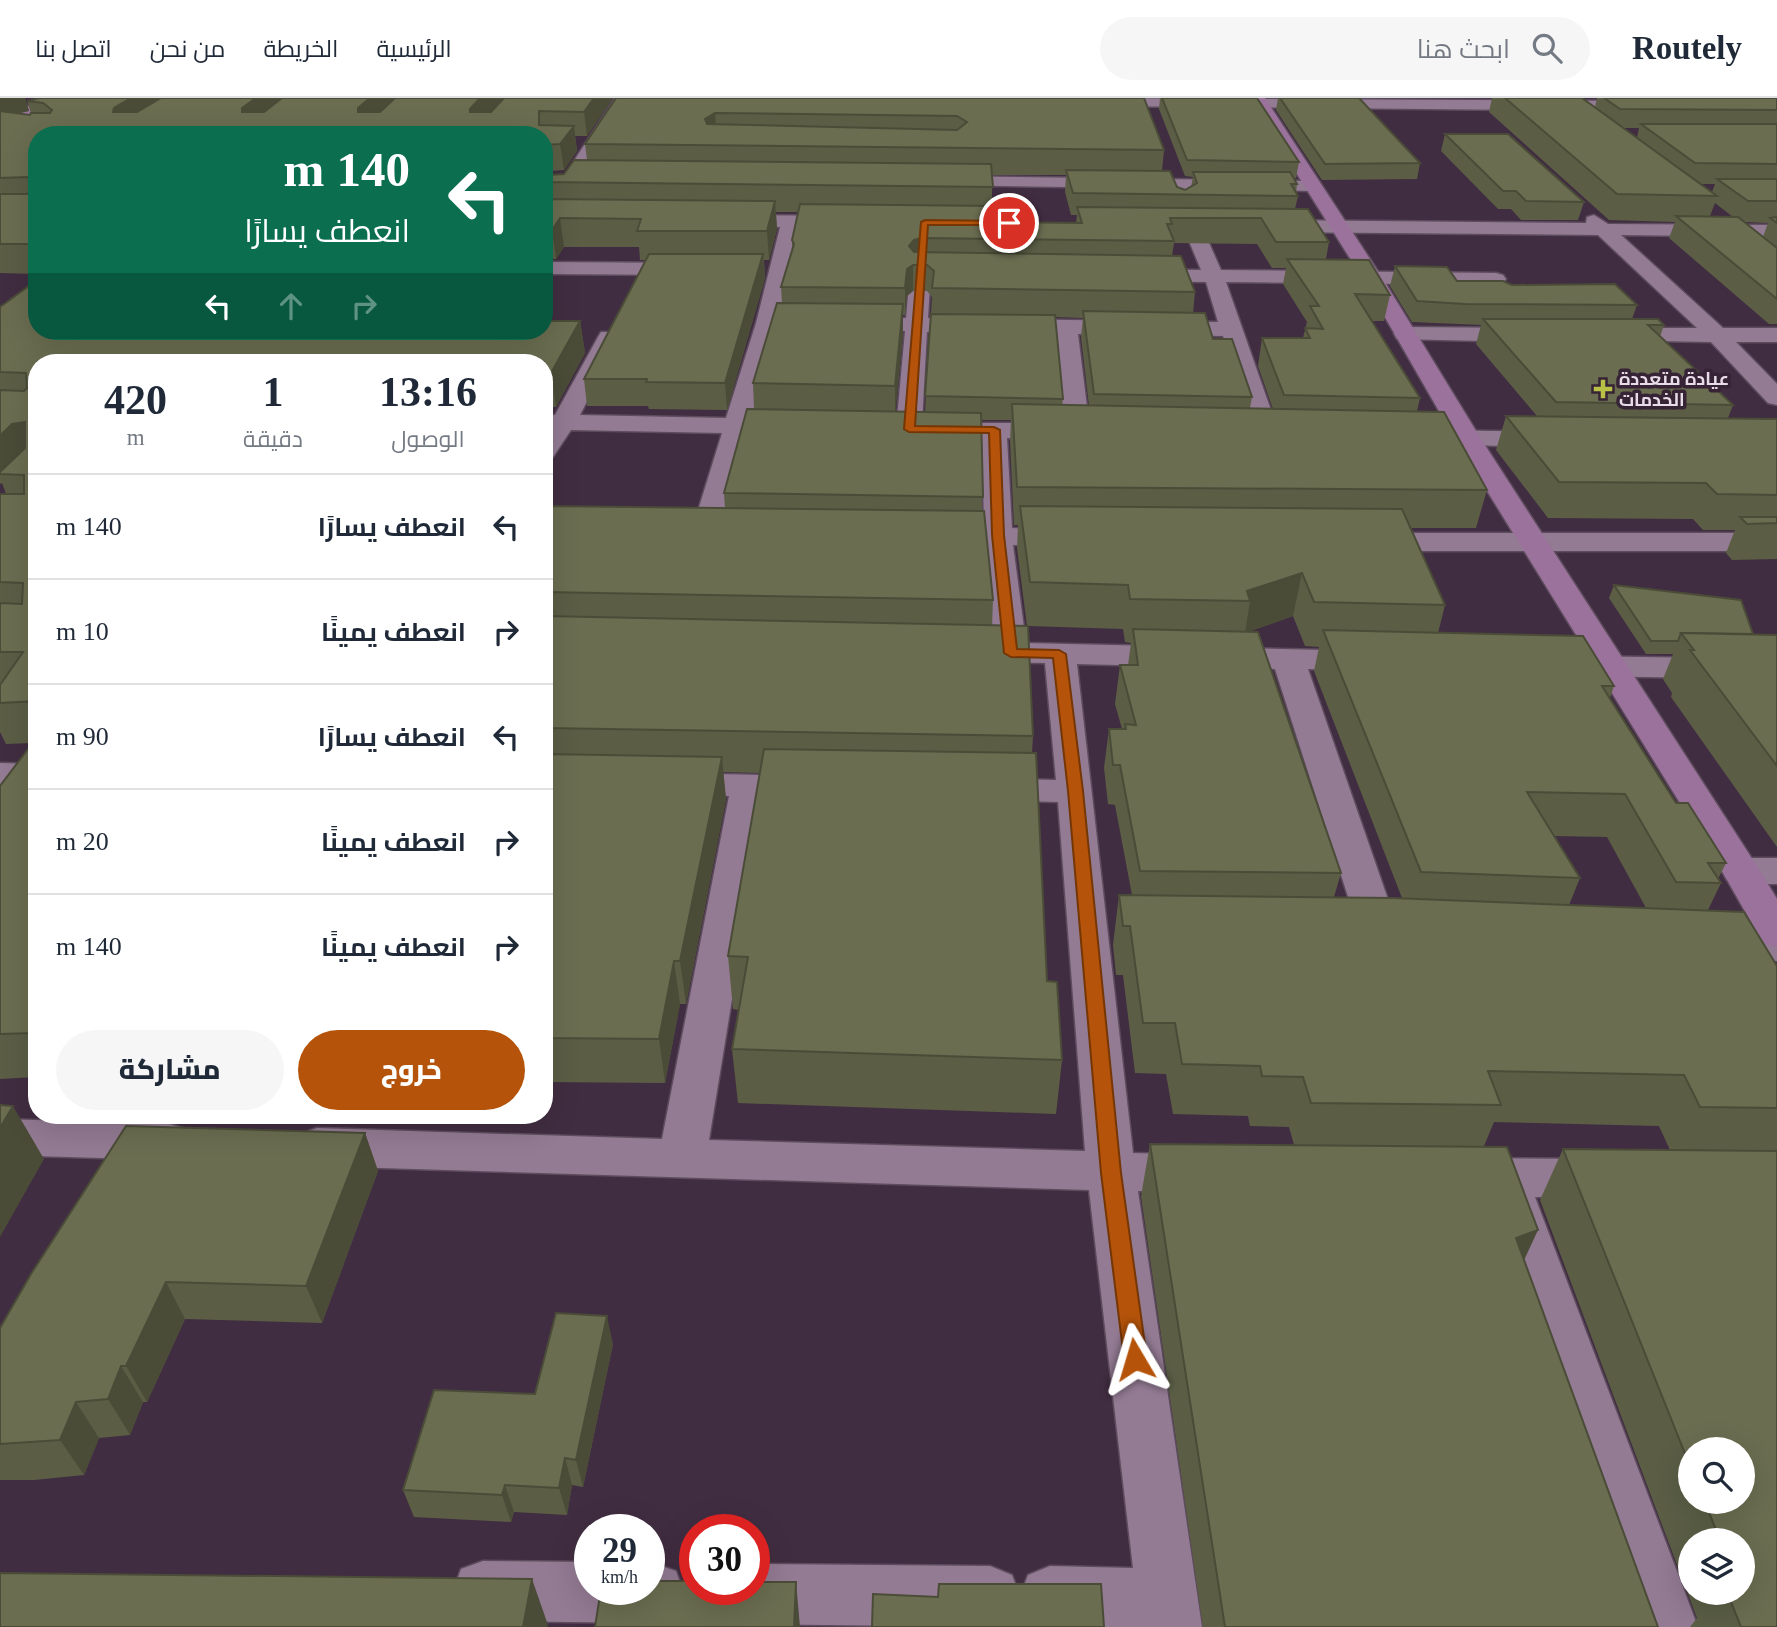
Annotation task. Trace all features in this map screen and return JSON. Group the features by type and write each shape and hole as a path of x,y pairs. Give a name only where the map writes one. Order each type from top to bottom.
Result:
{"street":[{"path":"553,206 623,98"},
{"path":"0,100 51,106"},
{"path":"0,117 95,100"},
{"path":"0,126 95,100"},
{"path":"1144,100 1153,125"},
{"path":"1078,101 1465,102 1570,106 1651,103"},
{"path":"1258,101 1373,279 1468,439 1612,667 1759,871 1777,933"},
{"path":"1465,102 1488,123"},
{"path":"1570,106 1590,121"},
{"path":"0,126 25,131"},
{"path":"569,144 593,144"},
{"path":"956,159 956,188"},
{"path":"1166,160 1185,225 1213,276 1266,433"},
{"path":"553,178 597,178"},
{"path":"929,181 956,188 1174,184 1312,186"},
{"path":"1584,212 1717,335 1777,398"},
{"path":"1715,215 1756,248"},
{"path":"553,218 572,219"},
{"path":"709,220 871,222"},
{"path":"706,533 782,269 792,221"},
{"path":"909,429 918,325 928,272 924,222"},
{"path":"1185,225 1219,225"},
{"path":"1245,226 1777,231"},
{"path":"1116,275 1373,279 1501,288 1467,229"},
{"path":"553,268 712,269"},
{"path":"632,292 643,269"},
{"path":"754,269 782,269"},
{"path":"1646,295 1674,295"},
{"path":"554,422 618,320 592,325"},
{"path":"767,323 1231,329"},
{"path":"1405,334 1523,325 1555,335"},
{"path":"1066,327 1077,431"},
{"path":"1582,335 1777,335"},
{"path":"554,422 817,428"},
{"path":"883,429 1104,431"},
{"path":"994,430 998,535 1011,653"},
{"path":"1239,433 1293,434"},
{"path":"1400,437 1575,441"},
{"path":"915,535 1094,537"},
{"path":"1342,542 1777,542"},
{"path":"942,651 1396,662"},
{"path":"431,1591 1169,1613 1111,1173 1109,928 1075,791 1059,654"},
{"path":"1288,659 1379,932"},
{"path":"1545,666 1777,669"},
{"path":"640,784 844,787"},
{"path":"682,1158 749,786"},
{"path":"953,789 1075,791"},
{"path":"1338,931 1420,933"},
{"path":"1681,943 1777,947"},
{"path":"0,1137 139,1128 213,1143"},
{"path":"101,1188 139,1128"},
{"path":"268,1145 1111,1173 1246,1175"},
{"path":"1423,1176 1641,1178"},
{"path":"1504,1177 1667,1627"}],"building":[{"path":"40,98 131,98 114,108 113,112 137,112 161,98 256,98 242,108 242,112 264,112 282,98 370,98 358,108 358,112 380,112 395,98 480,98 470,112 491,112 504,98 594,98 584,112 539,111 539,125 574,126 560,144 553,144 553,126 28,126 28,177 0,178 0,111 30,115 50,113 52,110 43,103 27,101"},
{"path":"616,98 1144,98 1164,150 585,144","holes":["715,113 957,116 967,122 957,130 707,124 705,119"]},
{"path":"1162,98 1257,98 1299,162 1187,160"},
{"path":"1280,98 1359,98 1420,163 1325,164"},
{"path":"1505,98 1582,98 1717,196 1617,194"},
{"path":"1604,98 1777,98 1777,110 1620,109"},
{"path":"1641,124 1777,124 1777,164 1695,163"},
{"path":"1445,134 1508,134 1584,202 1526,201 1516,191 1503,191"},
{"path":"574,160 991,164 993,187 553,182 553,175 564,174"},
{"path":"1066,170 1170,171 1177,187 1185,190 1197,183 1193,172 1290,172 1297,184 1291,184 1298,196 1073,193"},
{"path":"1717,179 1777,179 1777,201 1748,201"},
{"path":"0,194 27,194 28,244 0,244"},
{"path":"553,199 775,201 767,231 637,231 641,219 560,218 553,228"},
{"path":"800,204 994,206 995,222 1082,223 1077,207 1308,209 1329,242 1276,242 1261,218 1170,218 1172,224 1167,224 1174,241 921,238 914,240 909,246 914,252 1181,256 1195,292 932,288 934,271 927,265 913,265 907,269 905,288 781,287 794,244 792,240"},
{"path":"1676,216 1738,217 1777,248 1777,299"},
{"path":"649,254 763,254 725,383 584,379"},
{"path":"1287,259 1369,260 1390,295 1355,294 1420,398 1284,395 1262,338 1310,338 1305,328 1323,329 1310,306 1319,306"},
{"path":"1395,266 1447,267 1457,281 1503,281 1512,285 1615,284 1637,305 1465,304 1417,301"},
{"path":"28,287 28,340 553,340 553,321 580,321 553,369 553,354 28,354 28,701 0,703 0,685 23,652 0,652 0,603 22,604 23,583 0,582 0,494 24,494 24,475 0,472 25,448 25,422 12,424 0,436 0,390 24,391 27,388 26,373 0,372 0,307"},
{"path":"777,303 903,304 895,386 753,383"},
{"path":"1083,311 1205,313 1213,339 1232,339 1252,397 1094,394"},
{"path":"931,314 1055,315 1063,399 925,396"},
{"name":"عيادة متعددة الخدمات","path":"1483,319 1658,319 1664,325 1648,325 1733,405 1556,402"},
{"path":"1012,404 1444,412 1487,490 1017,487"},
{"path":"747,409 981,413 983,497 724,493"},
{"path":"1506,416 1777,419 1777,495 1717,494 1706,483 1559,482"},
{"path":"553,506 984,511 993,600 553,592"},
{"path":"1020,506 1402,509 1445,605 1314,602 1302,573 1247,591 1250,601 1130,599 1128,585 1030,582"},
{"path":"1740,517 1777,517 1777,523 1747,524"},
{"path":"1614,585 1741,600 1753,634 1681,633 1678,641 1651,641"},
{"path":"553,616 1028,626 1033,736 553,728"},
{"path":"1133,629 1258,632 1341,873 1140,871 1120,765 1113,765 1109,729 1126,729 1125,724 1136,725 1120,665 1138,665"},
{"path":"1323,630 1583,636 1614,686 1602,686 1676,803 1688,803 1726,863 1708,863 1721,883 1676,882 1625,794 1527,792 1580,878 1421,872"},
{"path":"1681,633 1777,635 1777,766 1690,650 1694,650"},
{"path":"28,749 28,1033 0,1034 0,786"},
{"path":"764,749 1036,753 1047,981 1057,982 1062,1060 732,1049 748,957 728,956"},
{"path":"553,754 722,757 680,961 674,961 659,1039 553,1038"},
{"path":"1119,895 1393,898 1744,912 1777,966 1777,1108 1700,1107 1684,1075 1488,1071 1501,1105 1311,1103 1303,1077 1262,1076 1260,1066 1182,1064 1175,1023 1143,1023 1130,926 1123,926"},
{"path":"0,1105 13,1106 0,1128"},
{"path":"126,1126 365,1133 306,1286 166,1282 126,1366 121,1366 108,1399 76,1402 60,1440 0,1444 0,1328 31,1274"},
{"path":"1150,1144 1507,1147 1538,1230 1516,1238 1658,1627 1225,1627"},
{"path":"1563,1149 1777,1151 1777,1627 1741,1627 1732,1605 1755,1605 1755,1528 1715,1528 1710,1514 1755,1514 1755,1437 1678,1437"},
{"path":"556,1313 607,1316 576,1460 565,1458 559,1488 505,1485 502,1495 403,1490 434,1390 535,1394"},
{"path":"0,1573 532,1579 523,1627 0,1627"},
{"path":"665,1581 679,1581 679,1605 770,1605 770,1582 796,1582 794,1627 595,1627 598,1605 665,1605"},
{"path":"939,1584 1101,1584 1104,1627 872,1627 873,1594 938,1597"}],"place":[{"name":"عيادة متعددة الخدمات","path":"1603,389"}],"route":[{"path":"1009,223 925,222 909,429 994,430 998,535 1011,653 1059,654 1075,791 1111,1173 1135,1359"}]}
